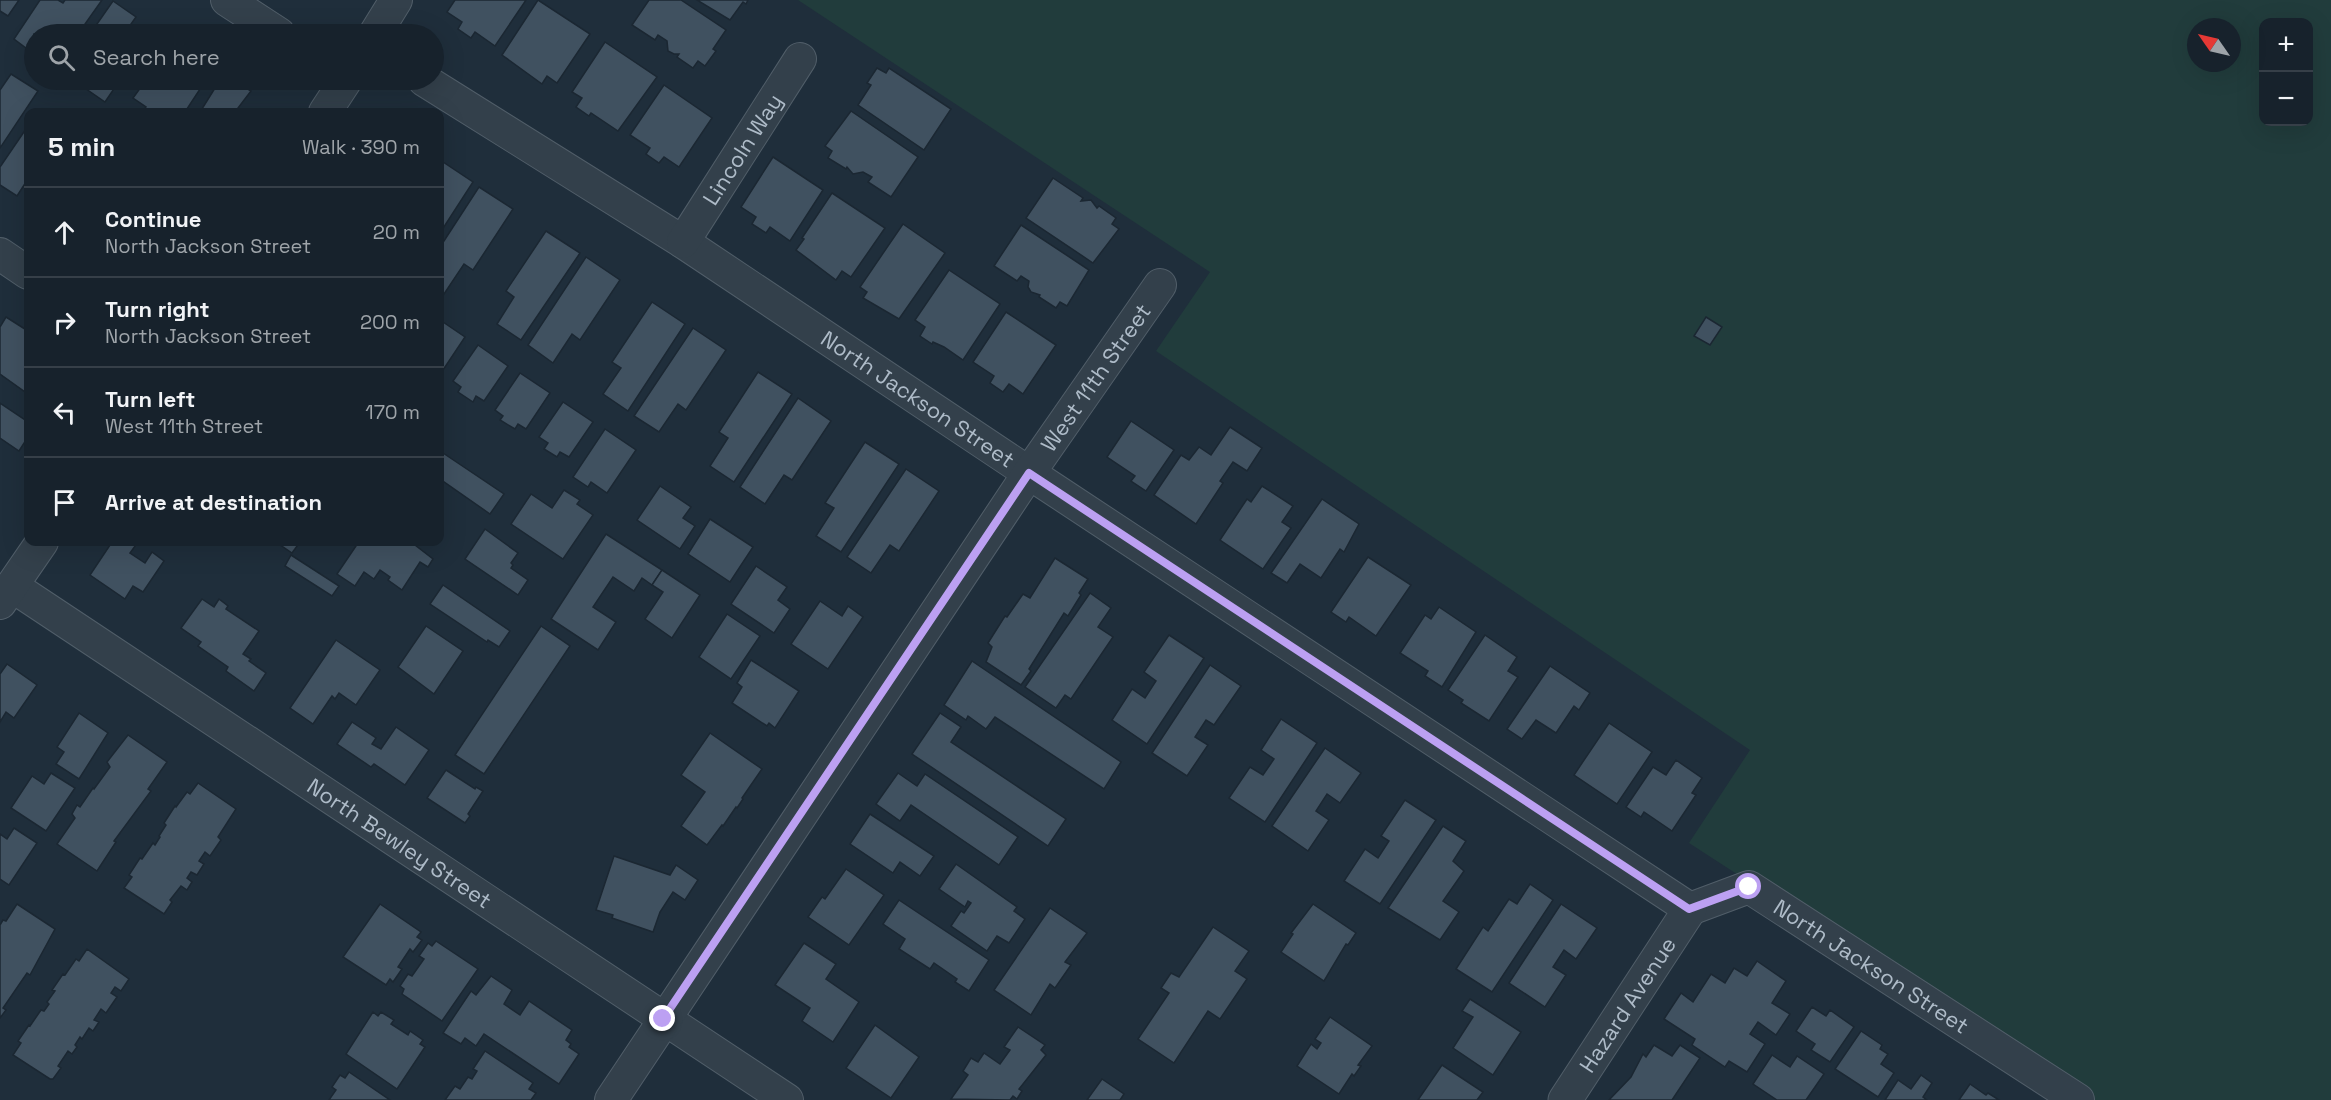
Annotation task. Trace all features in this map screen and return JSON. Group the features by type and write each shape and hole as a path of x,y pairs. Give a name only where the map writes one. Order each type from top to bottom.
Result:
{"street":[{"path":"227,0 264,24"},
{"path":"381,24 396,0"},
{"name":"Lincoln Way","path":"683,242 800,59"},
{"path":"328,108 339,90"},
{"name":"North Jackson Street","path":"440,90 683,242 1689,909 1749,887 2078,1100"},
{"path":"0,254 24,270"},
{"name":"West 11th Street","path":"610,1100 1029,473 1160,285"},
{"path":"6,595 39,546"},
{"name":"North Bewley Street","path":"6,595 787,1100"},
{"name":"Hazard Avenue","path":"1565,1100 1689,909"}],"green space":[{"path":"798,0 2331,0 2331,1100 2085,1100 1689,843 1750,750 1156,351 1210,272"}],"building":[{"path":"0,0 19,0 8,16 0,11"},
{"path":"40,0 58,0 63,3 65,0 102,0 85,24 24,24"},
{"path":"455,0 526,0 495,46 475,32 471,38 458,29 462,22 447,12"},
{"path":"538,0 590,34 557,83 547,76 542,84 502,55"},
{"path":"649,0 681,0 726,30 713,49 716,51 705,66 698,61 693,68 677,57 679,54 668,51 667,41 658,35 655,40 632,25"},
{"path":"697,0 748,0 746,4 743,2 730,20"},
{"path":"113,1 136,17 131,24 97,24"},
{"path":"24,24 24,46 14,39"},
{"path":"605,42 657,77 618,131 591,113 589,116 576,107 582,98 572,92"},
{"path":"877,68 886,73 889,68 951,109 924,150 858,105 871,85 867,83"},
{"path":"11,74 24,82 24,90 38,91 27,108 24,108 24,112 0,148 0,90"},
{"path":"664,85 712,118 679,167 664,157 659,163 646,154 650,148 630,135"},
{"path":"88,90 113,90 105,102"},
{"path":"139,90 199,90 188,108 145,108 133,98"},
{"path":"214,90 251,91 238,108 202,108"},
{"path":"851,111 918,157 891,197 868,182 872,177 863,172 853,174 847,167 846,169 828,158 832,151 825,146"},
{"path":"24,132 24,185 17,196 0,185 0,167"},
{"path":"773,157 823,190 790,241 770,227 766,233 752,224 756,217 741,207"},
{"path":"444,163 473,182 444,227"},
{"path":"1053,178 1083,198 1081,201 1091,200 1097,208 1099,206 1116,218 1112,224 1119,229 1093,263 1026,218"},
{"path":"479,187 513,209 473,270 464,264 444,294 444,241"},
{"path":"832,193 885,228 851,277 842,271 836,280 796,250"},
{"path":"903,224 945,253 899,319 863,298 867,292 860,287"},
{"path":"1021,225 1089,270 1067,306 1060,302 1056,308 1039,297 1040,295 1031,292 1028,287 1029,281 1021,276 1017,281 994,266"},
{"path":"546,231 580,253 521,340 497,324 514,297 506,291"},
{"path":"586,257 620,280 580,340 572,334 553,363 528,345"},
{"path":"949,270 1000,304 963,360 944,347 933,342 932,344 920,336 925,327 915,320"},
{"path":"652,302 685,324 628,411 603,394 621,368 612,362"},
{"path":"1006,312 1056,345 1023,394 1009,384 1003,392 990,383 994,376 973,362"},
{"path":"6,317 24,328 24,391 0,374 0,327"},
{"path":"1706,317 1722,327 1710,345 1694,336"},
{"path":"444,323 465,337 444,368"},
{"path":"693,328 726,350 686,410 678,404 659,432 634,416"},
{"path":"478,345 508,366 484,401 476,396 473,402 458,392 461,387 453,381"},
{"path":"758,372 792,394 734,482 710,466 728,438 719,432"},
{"path":"520,373 550,393 526,429 518,424 515,429 500,420 503,416 495,410"},
{"path":"798,398 831,421 792,480 784,475 765,504 740,487"},
{"path":"563,402 593,422 569,457 560,452 557,457 544,449 548,443 539,437"},
{"path":"0,403 24,419 24,443 19,451 0,438"},
{"path":"1131,421 1174,450 1146,491 1131,481 1135,476 1107,457"},
{"path":"1230,427 1262,448 1247,471 1233,462 1220,481 1223,483 1196,524 1154,495 1181,455 1189,460 1199,447 1211,455"},
{"path":"605,429 636,450 607,493 591,482 588,487 573,477"},
{"path":"865,442 899,464 841,552 816,536 834,508 825,503"},
{"path":"444,454 504,494 490,514 444,482"},
{"path":"906,469 939,491 899,551 890,545 871,573 847,557"},
{"path":"660,486 691,507 683,518 695,526 680,549 637,520"},
{"path":"1262,486 1293,506 1282,522 1291,528 1263,569 1220,540 1247,499 1251,502"},
{"path":"564,490 580,500 577,504 593,515 563,559 511,524 531,494 552,508"},
{"path":"1322,499 1359,524 1344,552 1340,549 1321,578 1300,564 1287,583 1271,573"},
{"path":"710,519 753,547 730,582 688,554"},
{"path":"485,529 518,553 511,563 513,565 511,568 528,580 518,595 465,559"},
{"path":"606,534 662,570 652,585 642,578 634,591 613,577 593,607 616,622 598,650 551,619"},
{"path":"109,546 135,546 130,553 145,563 152,552 164,561 143,592 133,586 125,599 90,575"},
{"path":"282,546 297,546 292,553"},
{"path":"356,546 416,546 433,559 428,567 420,562 402,590 388,580 390,577 380,570 374,579 364,572 355,586 337,574"},
{"path":"291,555 339,586 332,596 285,566"},
{"path":"1368,557 1411,585 1376,636 1349,617 1346,622 1331,612"},
{"path":"1055,558 1088,579 1068,616 1064,613 1021,685 986,662 992,647 988,643 1005,616 1007,617 1023,594 1030,598"},
{"path":"756,566 787,587 778,600 790,609 774,633 731,604"},
{"path":"662,570 700,595 672,638 645,619 663,592 652,585"},
{"path":"443,585 510,631 499,647 488,640 487,642 430,604"},
{"path":"1090,593 1111,608 1098,627 1113,637 1071,699 1065,695 1056,708 1025,687"},
{"path":"202,599 214,607 219,599 228,606 226,609 259,631 243,654 266,673 254,691 226,671 228,667 198,646 201,642 181,628"},
{"path":"820,601 842,616 848,606 863,617 828,669 791,644"},
{"path":"1439,607 1476,632 1442,687 1425,676 1428,671 1400,653 1425,615 1431,619"},
{"path":"727,614 760,636 731,679 699,657"},
{"path":"426,626 463,651 434,694 398,667"},
{"path":"541,626 570,646 484,774 455,755"},
{"path":"1169,635 1204,658 1147,744 1112,720 1132,689 1145,698 1156,681 1144,672"},
{"path":"1485,635 1517,657 1508,671 1518,677 1489,721 1461,703 1463,700 1448,690"},
{"path":"336,640 380,670 356,705 339,693 335,699 332,696 313,724 290,708"},
{"path":"751,660 799,691 775,728 769,723 767,726 732,703 742,687 737,683"},
{"path":"972,661 1121,762 1104,789 995,717 986,729 968,716 966,720 944,705"},
{"path":"7,664 37,685 14,718 6,712 0,722 0,674"},
{"path":"1210,665 1241,686 1214,725 1206,720 1195,737 1208,745 1187,776 1152,753"},
{"path":"1550,666 1590,693 1579,710 1574,706 1556,733 1536,720 1522,739 1507,729"},
{"path":"79,713 108,733 79,779 56,764 64,752 57,747"},
{"path":"940,713 961,727 951,742 1066,819 1048,846 912,754"},
{"path":"1281,719 1317,743 1265,822 1229,798 1250,767 1263,775 1274,759 1261,750"},
{"path":"352,722 376,738 372,744 381,749 396,727 429,750 405,785 374,764 371,767 337,744"},
{"path":"1609,723 1652,752 1617,804 1574,775"},
{"path":"710,733 762,769 737,808 707,845 681,826 705,792 681,775"},
{"path":"128,735 167,762 148,789 151,791 114,841 116,842 97,871 57,844 75,818 72,814 77,805 80,807 94,789 110,767 107,762"},
{"path":"1325,748 1361,773 1340,803 1327,794 1316,811 1329,820 1308,851 1272,826"},
{"path":"1676,760 1702,778 1692,793 1696,795 1672,831 1644,812 1641,817 1626,807 1653,767 1666,775"},
{"path":"446,770 475,789 476,787 483,791 465,823 427,798"},
{"path":"51,773 75,788 46,831 11,808 32,776 44,784"},
{"path":"898,773 917,786 925,774 1018,837 999,865 911,805 900,821 876,804"},
{"path":"198,783 236,809 218,837 221,840 210,856 205,852 199,861 204,864 197,875 191,872 187,878 192,882 187,890 181,886 170,900 172,902 164,914 124,888 132,877 129,875 140,858 142,859 160,837 166,825 164,823 175,806 187,792 190,794"},
{"path":"1405,800 1436,820 1380,904 1344,881 1365,849 1378,858 1389,841 1381,836"},
{"path":"870,814 934,856 920,876 900,862 893,873 850,844"},
{"path":"1443,826 1466,841 1453,861 1464,871 1443,901 1459,912 1440,940 1388,908"},
{"path":"14,828 37,843 9,885 0,879 0,834 7,839"},
{"path":"614,856 670,875 676,865 698,880 685,900 673,892 660,912 653,932 596,910"},
{"path":"956,864 1017,907 1014,911 1025,919 1009,943 997,936 987,951 951,926 961,911 964,913 971,903 968,901 965,907 939,889"},
{"path":"846,869 884,895 849,945 808,917 822,897 825,899"},
{"path":"1530,884 1553,900 1492,992 1456,969 1483,927 1488,931 1509,899 1517,904"},
{"path":"899,900 989,960 969,991 955,982 957,979 934,963 930,969 899,949 905,939 883,924"},
{"path":"17,904 55,929 30,975 27,973 3,1008 6,1010 0,1018 0,925 3,920 6,921"},
{"path":"380,904 421,932 417,937 422,940 413,952 410,949 398,967 402,969 393,982 390,979 386,985 343,957"},
{"path":"1313,904 1356,933 1348,945 1346,944 1324,981 1281,952 1293,934 1291,933"},
{"path":"1561,904 1597,928 1576,959 1564,950 1553,967 1566,975 1545,1007 1509,983"},
{"path":"1050,908 1087,933 1065,962 1071,965 1055,988 1050,984 1031,1015 994,990"},
{"path":"1213,927 1249,951 1235,971 1247,979 1220,1019 1208,1011 1174,1063 1138,1039 1169,993 1161,988 1171,973 1179,977"},
{"path":"436,941 478,969 442,1021 402,994 404,989 400,986 408,974 412,976 424,959 419,956 428,943 432,946"},
{"path":"804,943 836,964 826,979 859,1002 833,1042 802,1021 810,1008 775,985"},
{"path":"87,949 129,979 121,991 115,987 111,993 117,997 106,1013 101,1009 94,1020 99,1022 93,1031 89,1028 82,1039 80,1037 72,1054 68,1051 58,1066 61,1068 53,1079 50,1079 13,1055 21,1043 18,1041 29,1025 49,1004 47,1002 55,991 52,990 63,974 65,975 76,959 79,961"},
{"path":"1757,961 1786,981 1772,1003 1790,1014 1776,1035 1758,1022 1750,1034 1765,1044 1747,1072 1729,1061 1725,1067 1692,1045 1695,1039 1664,1019 1681,993 1693,1002 1711,974 1725,983 1734,968 1747,976"},
{"path":"491,976 512,990 504,1004 520,1015 529,1001 572,1030 566,1040 571,1044 569,1047 579,1054 559,1084 484,1034 476,1046 465,1038 461,1044 443,1033 471,991 476,995"},
{"path":"1470,999 1521,1032 1493,1075 1453,1048 1473,1017 1462,1011"},
{"path":"1812,1007 1826,1016 1830,1010 1854,1027 1830,1062 1811,1050 1815,1044 1796,1031"},
{"path":"373,1012 378,1016 381,1012 394,1020 391,1024 408,1035 410,1031 423,1040 420,1044 425,1047 397,1089 346,1054"},
{"path":"1330,1017 1372,1046 1358,1065 1361,1066 1354,1076 1352,1074 1339,1094 1297,1066 1311,1044 1317,1049 1321,1043 1315,1039"},
{"path":"875,1025 919,1057 891,1098 846,1068"},
{"path":"1018,1027 1045,1045 1041,1050 1046,1055 1019,1089 1022,1091 1017,1099 1013,1096 1010,1100 951,1099 968,1075 963,1071 971,1058 978,1062 984,1053 1000,1064 1010,1050 1004,1047"},
{"path":"1861,1031 1882,1045 1880,1049 1888,1054 1881,1064 1894,1073 1878,1097 1835,1069"},
{"path":"1654,1045 1672,1056 1680,1045 1700,1058 1672,1100 1609,1100 1631,1077 1643,1054 1646,1057"},
{"path":"485,1051 533,1083 529,1089 536,1093 531,1100 445,1100 455,1086 460,1089 468,1077 472,1079 477,1071 473,1069"},
{"path":"1772,1055 1790,1067 1797,1056 1824,1074 1806,1100 1777,1100 1753,1084"},
{"path":"1442,1065 1483,1092 1477,1100 1418,1100"},
{"path":"349,1072 390,1100 329,1100 336,1090 332,1087 340,1075 345,1078"},
{"path":"1921,1075 1932,1083 1923,1097 1927,1100 1885,1100 1898,1080 1911,1089"},
{"path":"1102,1079 1124,1094 1120,1100 1087,1100"},
{"path":"1970,1084 1986,1095 1988,1093 1999,1100 1959,1100"}],"route":[{"path":"663,1019 1029,473 1689,909 1749,887"}]}
